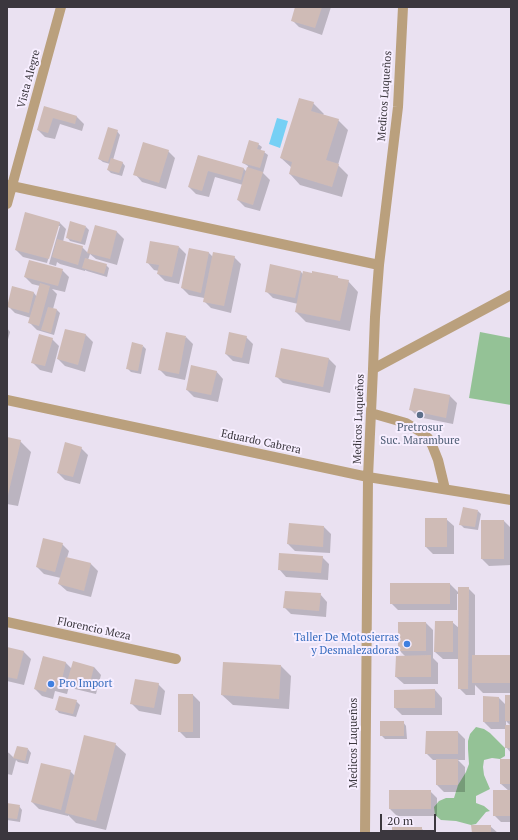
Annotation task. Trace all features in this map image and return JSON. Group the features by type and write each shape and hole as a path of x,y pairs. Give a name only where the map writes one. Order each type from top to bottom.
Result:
{"street":[{"name":"Vista Alegre","path":"7,204 9,186 60,7"},
{"name":"Medicos Luqueños","path":"365,833 368,477 375,317 398,107 403,7"},
{"path":"9,186 380,265"},
{"path":"373,369 511,295"},
{"name":"Eduardo Cabrera","path":"7,400 368,477 511,500"},
{"path":"371,413 406,423 428,438 438,460 446,490"},
{"name":"Florencio Meza","path":"7,622 176,659"}],"green space":[{"path":"480,332 511,338 511,405 469,398"},
{"path":"476,727 484,729 490,733 505,748 505,756 500,759 492,758 484,760 484,775 490,789 476,796 476,803 484,806 490,811 486,812 476,824 471,825 456,821 441,820 435,815 434,807 439,801 446,798 454,798 458,785 469,764 468,741 470,734"}],"water":[{"path":"277,118 288,121 280,148 269,144"}],"building":[{"path":"295,7 322,7 315,28 291,21"},
{"path":"299,98 314,102 311,111 339,119 326,160 339,164 332,187 289,174 292,162 280,158"},
{"path":"44,106 77,116 75,124 53,118 48,133 37,130"},
{"path":"108,127 118,130 108,162 98,159"},
{"path":"249,140 259,143 257,149 265,151 260,168 242,163"},
{"path":"143,142 169,150 159,183 133,175"},
{"path":"198,155 244,168 241,180 208,171 202,191 188,187"},
{"path":"111,158 123,162 119,173 107,170"},
{"path":"247,167 263,172 253,205 237,200"},
{"path":"25,212 60,222 49,259 15,250"},
{"path":"70,221 86,226 81,242 66,238"},
{"path":"95,225 117,231 110,259 87,253"},
{"path":"57,239 83,246 78,265 52,257"},
{"path":"150,241 179,246 172,277 157,274 159,265 146,263"},
{"path":"189,248 209,252 201,293 181,288"},
{"path":"213,252 235,256 224,306 203,302"},
{"path":"85,258 107,264 104,274 82,268"},
{"path":"29,260 63,269 58,286 24,277"},
{"path":"270,264 301,271 295,298 265,292"},
{"path":"303,271 312,273 312,271 338,276 338,278 349,280 340,321 295,312"},
{"path":"40,283 50,286 39,326 28,323"},
{"path":"12,286 34,292 29,313 7,307"},
{"path":"48,307 57,309 51,333 41,330"},
{"path":"65,329 86,334 78,365 57,359"},
{"path":"166,332 186,336 179,374 158,370"},
{"path":"229,332 247,336 242,358 225,354"},
{"path":"39,334 53,338 45,366 31,363"},
{"path":"132,342 143,345 138,371 126,369"},
{"path":"281,348 329,358 323,387 275,377"},
{"path":"191,365 217,371 211,395 186,390"},
{"path":"414,388 450,395 446,418 409,410"},
{"path":"7,437 21,440 8,495 7,495"},
{"path":"65,442 82,447 73,477 57,473"},
{"path":"463,507 478,510 475,527 459,525"},
{"path":"425,518 447,518 447,547 425,547"},
{"path":"481,520 504,520 504,559 481,559"},
{"path":"289,523 324,526 323,547 287,544"},
{"path":"43,538 63,543 55,572 36,567"},
{"path":"279,553 323,556 321,573 278,570"},
{"path":"66,557 91,563 84,591 58,584"},
{"path":"390,583 450,583 450,604 390,604"},
{"path":"458,587 469,587 468,689 458,689"},
{"path":"285,591 321,593 319,611 283,608"},
{"path":"435,621 453,621 453,652 434,652"},
{"path":"398,622 426,622 426,651 398,651"},
{"path":"7,647 24,651 17,679 7,677"},
{"path":"431,655 431,677 395,677 396,656"},
{"path":"472,655 511,655 511,683 472,683"},
{"path":"43,656 66,662 60,688 48,685 46,692 34,689"},
{"path":"73,661 94,667 89,687 67,682"},
{"path":"223,662 281,665 279,699 221,695"},
{"path":"135,679 159,683 154,708 130,704"},
{"path":"435,689 435,708 394,708 394,690"},
{"path":"178,694 193,694 193,732 178,732"},
{"path":"505,695 511,695 511,721 505,721"},
{"path":"59,696 77,700 73,714 55,710"},
{"path":"483,696 499,697 499,722 483,722"},
{"path":"380,721 404,721 404,736 380,736"},
{"path":"505,725 511,725 511,748 505,748"},
{"path":"426,731 458,731 458,754 425,754"},
{"path":"84,735 116,743 96,821 65,813"},
{"path":"17,746 28,748 25,761 13,758"},
{"path":"436,759 458,759 458,785 436,785"},
{"path":"500,759 511,759 511,784 500,784"},
{"path":"41,763 71,770 61,810 31,802"},
{"path":"389,790 431,790 431,809 389,809"},
{"path":"493,790 511,790 511,816 493,816"},
{"path":"7,803 20,805 17,819 7,818"},
{"path":"471,825 491,825 491,833 472,833"},
{"path":"392,827 422,827 422,833 392,833"}],"place":[{"name":"Pretrosur Suc. Marambure","path":"420,415"},
{"name":"Taller De Motosierras y Desmalezadoras","path":"407,644"},
{"name":"Pro Import","path":"51,684"}]}
